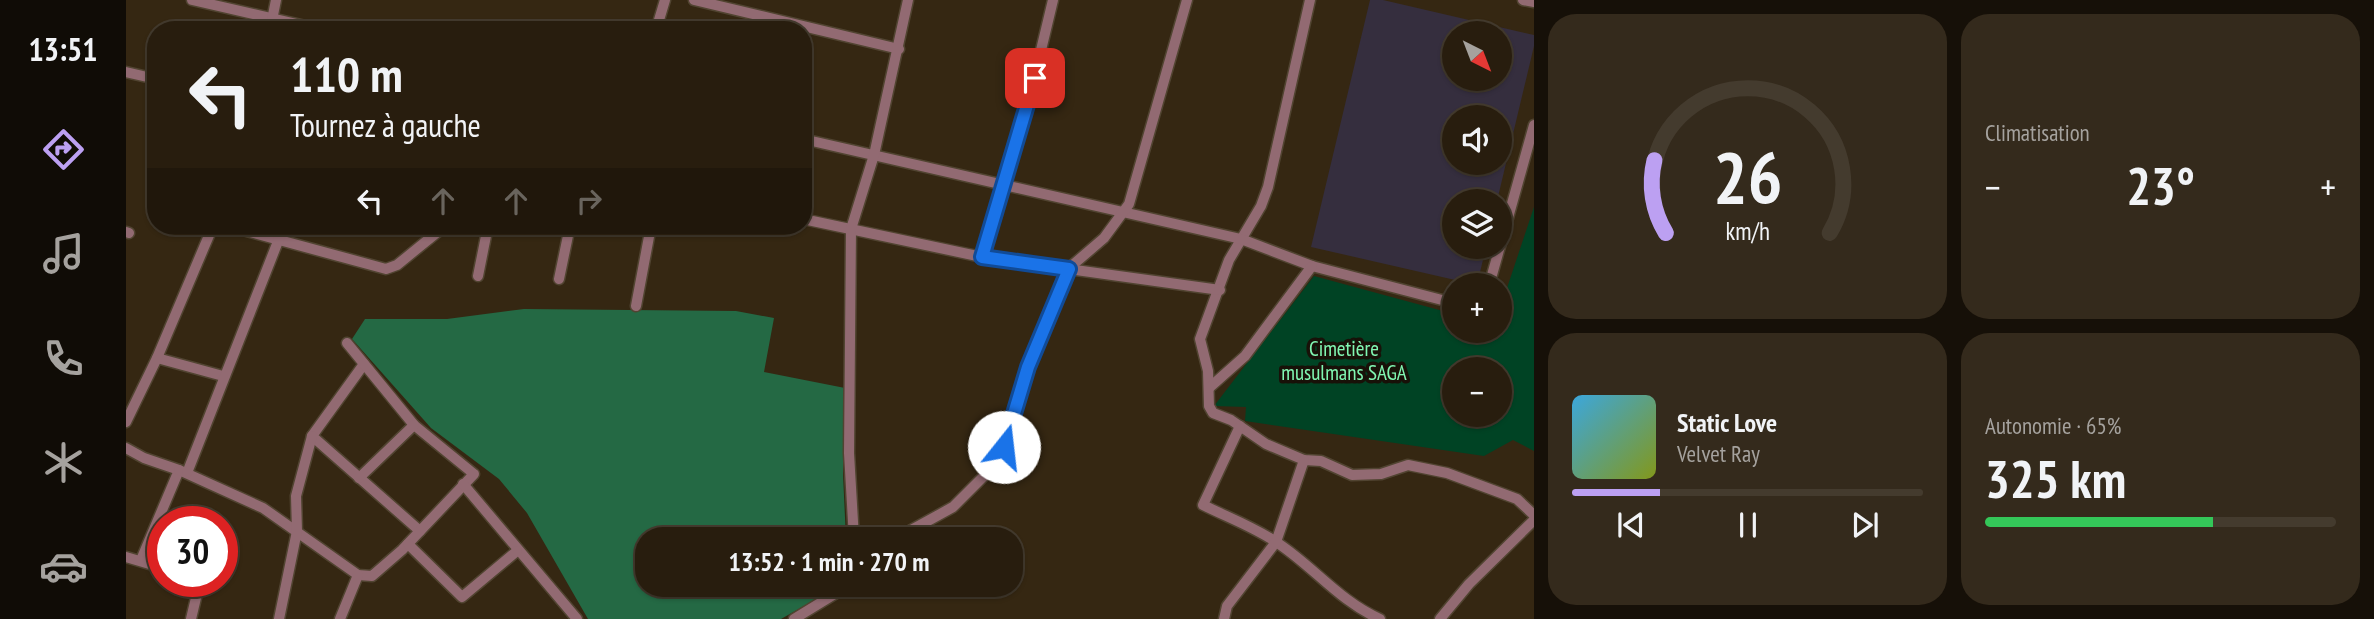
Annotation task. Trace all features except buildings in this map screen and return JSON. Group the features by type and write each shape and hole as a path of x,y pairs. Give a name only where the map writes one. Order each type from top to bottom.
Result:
{"street":[{"path":"192,0 285,21"},
{"path":"272,21 276,0"},
{"path":"659,21 665,0"},
{"path":"694,0 782,21"},
{"path":"853,527 849,453 851,229 874,155 908,0"},
{"path":"982,257 1031,97 1053,0"},
{"path":"917,527 953,507 988,472 1004,447 1021,386 1069,269 1104,238 1124,213 1187,0"},
{"path":"1310,0 1268,187 1261,206 1229,260 1200,339 1209,388 1209,406 1213,413 1240,426 1266,444 1304,460 1321,461 1352,475 1381,474 1408,465 1447,473 1517,499 1534,517 1469,584 1440,619"},
{"path":"1523,0 1534,2"},
{"path":"812,28 899,49"},
{"path":"127,76 147,78"},
{"path":"1491,273 1534,125"},
{"path":"812,141 1241,239 1312,266 1442,300"},
{"path":"812,221 982,257 1220,290"},
{"path":"126,422 157,358 209,235"},
{"path":"263,235 386,269 397,265 435,235"},
{"path":"141,560 183,472 281,235"},
{"path":"478,276 486,235"},
{"path":"559,279 568,235"},
{"path":"636,306 649,235"},
{"path":"1209,388 1245,356 1312,266"},
{"path":"126,448 263,508 358,575 372,576 408,544 474,474 414,425 347,343"},
{"path":"157,358 223,376"},
{"path":"279,619 297,531 296,496 312,436 364,365"},
{"path":"359,478 414,425"},
{"path":"1240,426 1203,505 1276,542 1364,612 1380,619"},
{"path":"312,436 420,531"},
{"path":"1224,619 1227,606 1276,542 1304,460"},
{"path":"463,484 577,619"},
{"path":"408,544 462,597 517,551"},
{"path":"126,557 147,562"},
{"path":"340,619 358,575"},
{"path":"191,619 196,597"},
{"path":"794,619 830,597"}],"shaded area":[{"path":"1370,0 1383,0 1474,21 1442,21 1442,91 1512,91 1512,30 1534,35 1534,46 1512,138 1512,105 1442,105 1442,175 1503,175 1500,189 1442,189 1442,259 1483,259 1480,273 1442,273 1442,277 1311,247"}],"green space":[{"name":"Cimetière musulmans SAGA","path":"1534,207 1534,451 1513,440 1484,456 1245,421 1246,407 1214,406 1314,276 1442,311 1442,343 1512,343 1512,273"},
{"path":"524,309 736,311 774,318 764,372 845,388 843,474 845,527 635,527 635,597 820,597 781,619 588,619 527,513 499,479 431,428 352,339 365,319 447,319"}],"route":[{"path":"1004,447 1021,386 1069,269 982,257 1035,78"}]}
